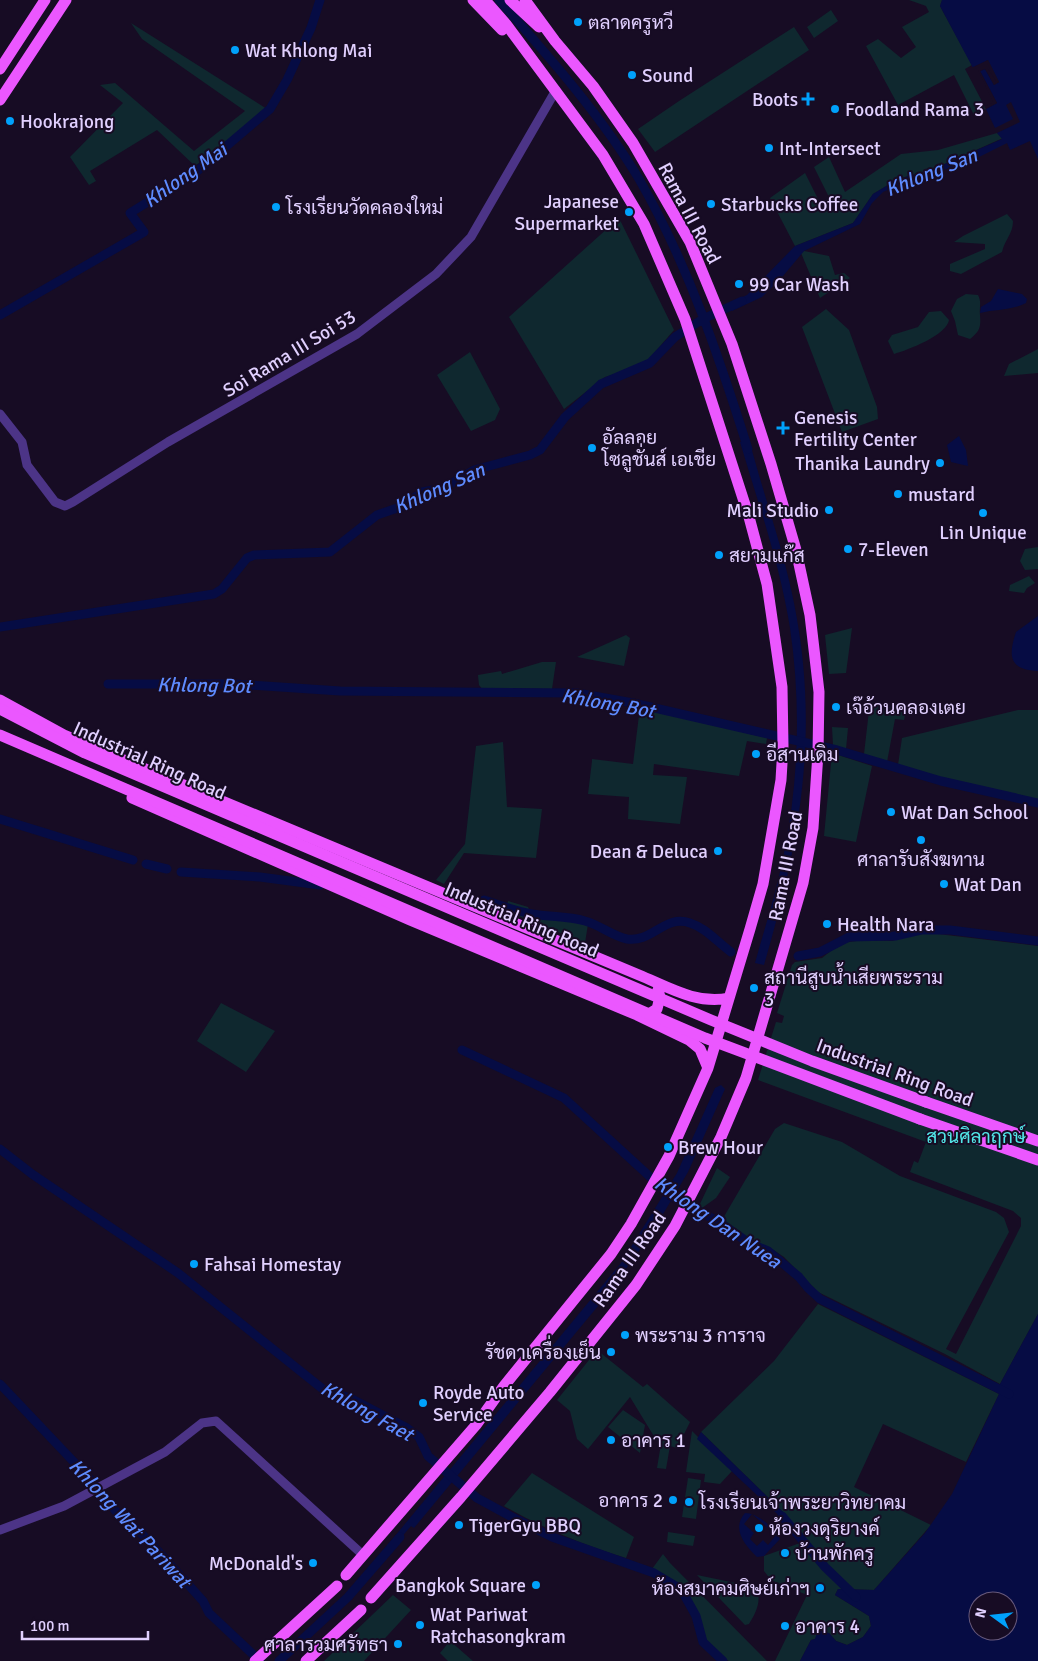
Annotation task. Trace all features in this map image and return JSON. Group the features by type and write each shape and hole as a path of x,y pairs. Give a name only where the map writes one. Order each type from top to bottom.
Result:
{"main road":[{"path":"0,69 42,4 47,8 53,0"},
{"path":"0,100 66,0"},
{"name":"Rama III Road","path":"473,0 541,71"},
{"name":"Rama III Road","path":"346,1575 476,1425 504,1386 611,1254 658,1176 708,1068 763,884 778,807 783,728 778,652 765,577 749,518 685,319 644,224 603,155 556,90 485,0"},
{"name":"Rama III Road","path":"510,0 555,41"},
{"name":"Rama III Road","path":"371,1598 461,1497 636,1285 682,1214 738,1102 767,1013 803,883 812,838 818,753 818,676 805,587 771,464 724,322 690,242 629,136 593,86 555,41 526,0"},
{"name":"Industrial Ring Road","path":"0,700 64,735 649,980 699,999 713,1001 730,998"},
{"name":"Industrial Ring Road","path":"0,709 85,753 711,1020 812,1061 1038,1141"},
{"name":"Industrial Ring Road","path":"0,737 177,818 410,920 637,1015 689,1040 700,1049 708,1068"},
{"name":"Industrial Ring Road","path":"0,737 705,1038 892,1109 1038,1160"},
{"path":"177,818 167,809 170,796 178,786 188,786"},
{"path":"637,1015 649,1014 657,1009 660,997 658,989 649,980"},
{"path":"259,1658 337,1586"},
{"path":"306,1661 361,1610"}],"street":[{"name":"Soi Rama III Soi 53","path":"0,414 22,442 26,464 55,502 65,506 73,502 168,442 357,334 436,274 471,237 556,90"},
{"path":"0,1530 64,1506 91,1493 165,1452 202,1423 210,1420 216,1421 363,1555"}],"green space":[{"path":"909,0 942,0 940,6 972,65 965,69 986,109 974,115 954,75 898,105 866,46 878,39 901,58 916,47 902,27 929,12 926,6"},
{"path":"831,10 838,21 814,38 807,27"},
{"path":"131,23 267,109 261,116 195,166 157,130 90,171 96,181 89,185 70,157 123,103 100,85 115,83 194,151 245,111 142,39"},
{"path":"794,27 809,50 655,152 638,129"},
{"path":"997,133 1003,138 931,170 898,179 873,194 853,223 795,246 770,198 805,173 822,207 828,205 826,200 829,197 814,167 829,157 845,192 901,154 938,150"},
{"path":"1007,214 1013,221 1013,226 1002,252 961,274 950,271 950,264 985,249 985,244 954,242"},
{"path":"619,218 674,330 648,360 632,369 605,377 564,409 509,317"},
{"path":"804,251 829,256 835,275 844,273 850,278 820,298 801,253"},
{"path":"966,294 978,295 980,303 980,326 976,334 970,339 958,335 951,311 957,299"},
{"path":"826,309 849,330 877,407 878,419 842,432 802,327"},
{"path":"941,311 949,320 947,326 942,331 926,341 894,354 888,341 892,335 918,327 929,312"},
{"path":"1038,349 1038,373 1004,376 1009,364"},
{"path":"470,352 500,409 495,420 471,431 437,375"},
{"path":"1038,547 1038,569 1025,570 1020,561 1025,549"},
{"path":"1029,576 1035,583 1027,588 1024,593 1009,591 1010,585"},
{"path":"852,628 846,673 829,674 825,635"},
{"path":"626,635 630,638 624,666 577,657"},
{"path":"542,662 556,662 552,689 505,688 483,690 479,685 478,675 501,671 502,674"},
{"path":"870,702 906,710 904,720 895,719 887,762 864,754"},
{"path":"640,707 767,738 766,744 747,741 739,776 654,764 653,775 687,777 680,824 628,819 629,797 588,794 592,759 633,764"},
{"path":"1018,710 1038,710 1038,801 968,785 898,765 902,738"},
{"path":"832,727 848,728 846,749 833,745"},
{"path":"503,742 507,807 542,809 536,858 464,853 444,884 436,880 465,844 476,746"},
{"path":"832,753 872,766 856,842 824,836"},
{"path":"508,901 528,907 530,912 553,914 588,924 585,943 506,911"},
{"name":"สวนศิลาฤกษ์","path":"921,932 1038,946 1038,1314 1000,1384 945,1354 818,1292 784,1257 772,1249 751,1241 722,1220 775,1129 784,1123 842,1142 900,1176 996,1212 1004,1218 1009,1232 946,1349 956,1354 1021,1226 1021,1218 1013,1211 910,1172 914,1161 918,1163 926,1142 758,1080 776,1022 782,1023 784,1016 777,1013 792,965 795,962 822,958 841,943 864,940 892,941"},
{"path":"221,1003 275,1031 246,1072 197,1041"},
{"path":"717,1168 730,1177 716,1198 702,1208 699,1206"},
{"path":"818,1304 999,1394 966,1462 883,1424 854,1487 931,1525 874,1590 838,1589 835,1595 869,1616 871,1626 863,1637 847,1645 836,1641 829,1633 818,1633 815,1639 811,1640 800,1661 775,1661 807,1595 771,1580 764,1571 764,1556 800,1543 789,1525 792,1522 701,1432 774,1361"},
{"path":"597,1350 643,1387 647,1384 690,1422 677,1448 670,1446 666,1469 657,1468 661,1444 658,1443 630,1397 588,1449 577,1439 570,1411 557,1400"},
{"path":"623,1410 645,1425 640,1453 608,1427"},
{"path":"692,1431 732,1471 720,1484 704,1482 705,1474 686,1472"},
{"path":"532,1473 634,1537 626,1558 533,1522 504,1506"},
{"path":"688,1478 701,1480 696,1519 682,1517"},
{"path":"668,1532 695,1536 693,1546 667,1542"},
{"path":"663,1554 767,1661 729,1661 723,1658 705,1638 695,1609 681,1586 652,1569"},
{"path":"697,1575 755,1587 758,1601 756,1611 749,1624 745,1625"},
{"path":"393,1595 411,1610 364,1661 324,1661"},
{"path":"450,1641 473,1661 448,1661 440,1653"}],"water":[{"path":"942,0 1038,0 1038,159 1030,141 1010,150 1007,143 971,161 909,181 883,192 872,203 860,224 804,251 762,297 732,311 730,303 747,295 795,246 853,223 873,194 898,179 931,170 1002,139 997,133 1020,122 1011,102 1006,105 1013,119 995,128 986,109 997,103 980,71 985,69 994,85 999,82 988,60 973,68 940,6"},
{"path":"998,289 1022,294 1027,299 1026,303 1009,309 980,313 981,307 991,301"},
{"path":"959,436 966,450 968,466 951,462 947,445"},
{"path":"749,439 779,541 794,603 802,651 805,697 805,742 796,830 788,875 764,965 755,963 778,881 789,825 797,741 797,712 794,656 786,604 768,534 740,442"},
{"path":"1038,616 1038,671 1028,670 1016,665 1013,660 1012,648 1016,632"},
{"path":"721,1085 725,1089 688,1172 650,1236 603,1300 414,1528 411,1526 394,1546 390,1542 621,1263 677,1173 715,1088"},
{"path":"1038,1314 1038,1661 800,1661 811,1640 815,1639 816,1630 829,1633 836,1641 847,1645 863,1637 871,1626 869,1616 835,1595 838,1589 874,1590 925,1533 952,1494 999,1394 1000,1384"},
{"path":"701,1432 782,1511 792,1522 789,1525 697,1439"},
{"path":"745,1513 752,1514 744,1524 754,1533 750,1539 757,1546 763,1540 768,1545 776,1535 753,1515 770,1526 780,1539 764,1556 757,1557 741,1536 739,1525"}],"pier":[{"path":"988,60 999,82 994,85 985,69 980,71 997,103 986,109 984,107 993,102 978,70 986,66 996,81 987,63 973,70 969,67"}],"waterway":[{"name":"Khlong Mai","path":"0,315 144,232 130,213 196,172 270,109 287,80 311,28 320,0"},
{"path":"499,0 591,109 624,155 657,211 701,311 748,449"},
{"name":"Khlong San","path":"0,627 214,594 222,589 247,558 254,555 330,552 377,515 403,506 422,492 444,488 474,470 530,455 540,450 565,417 601,384 650,363 675,337 703,319 742,301"},
{"name":"Khlong Bot","path":"108,684 234,684 340,691 577,693 633,703 837,750 941,781 1038,803"},
{"path":"0,819 133,860"},
{"path":"146,864 167,869"},
{"path":"181,872 260,877 320,885"},
{"path":"484,900 526,913 585,921 627,939 644,937 666,925 681,921 696,925 731,952"},
{"path":"798,956 820,952 849,937 895,936 921,930 950,930 1038,941"},
{"name":"Khlong Dan Nuea","path":"462,1050 564,1098 671,1196 719,1222 749,1243 768,1251 799,1277 820,1299 1009,1394"},
{"name":"Khlong Faet","path":"0,1149 32,1174 178,1273 324,1390 350,1398 407,1428 419,1437 428,1456 477,1498 552,1537 654,1573 681,1589 696,1616 703,1642 723,1661"},
{"name":"Khlong Wat Pariwat","path":"0,1384 91,1480 122,1519 141,1533 157,1550 203,1601 209,1613 260,1661"},
{"path":"782,1516 825,1567 856,1597"},
{"path":"279,1661 348,1597 400,1537"}],"place":[{"name":"ตลาดครูหวี","path":"578,22"},
{"name":"Wat Khlong Mai","path":"235,50"},
{"name":"Sound","path":"632,75"},
{"name":"Boots","path":"808,99"},
{"name":"Foodland Rama 3","path":"835,109"},
{"name":"Hookrajong","path":"10,121"},
{"name":"Int-Intersect","path":"769,148"},
{"name":"Starbucks Coffee","path":"711,204"},
{"name":"โรงเรียนวัดคลองใหม่","path":"276,207"},
{"name":"Japanese Supermarket","path":"629,212"},
{"name":"99 Car Wash","path":"739,284"},
{"name":"Genesis Fertility Center","path":"783,428"},
{"name":"อัลลอย โซลูชั่นส์ เอเชีย","path":"592,448"},
{"name":"Thanika Laundry","path":"940,463"},
{"name":"mustard","path":"898,494"},
{"name":"Mali Studio","path":"829,510"},
{"name":"Lin Unique","path":"983,513"},
{"name":"7-Eleven","path":"848,549"},
{"name":"สยามแก๊ส","path":"719,555"},
{"name":"เจ๊อ้วนคลองเตย","path":"836,707"},
{"name":"อีสานเดิม","path":"756,754"},
{"name":"Wat Dan School","path":"891,812"},
{"name":"ศาลารับสังฆทาน","path":"921,840"},
{"name":"Dean & Deluca","path":"718,851"},
{"name":"Wat Dan","path":"944,884"},
{"name":"Health Nara","path":"827,924"},
{"name":"สถานีสูบน้ำเสียพระราม 3","path":"754,988"},
{"name":"Brew Hour","path":"668,1147"},
{"name":"Fahsai Homestay","path":"194,1264"},
{"name":"พระราม 3 การาจ","path":"625,1335"},
{"name":"รัชดาเครื่องเย็น","path":"611,1352"},
{"name":"Royde Auto Service","path":"423,1403"},
{"name":"อาคาร 1","path":"611,1440"},
{"name":"อาคาร 2","path":"673,1500"},
{"name":"โรงเรียนเจ้าพระยาวิทยาคม","path":"689,1502"},
{"name":"TigerGyu BBQ","path":"459,1525"},
{"name":"ห้องวงดุริยางค์","path":"759,1528"},
{"name":"บ้านพักครู","path":"785,1553"},
{"name":"McDonald's","path":"313,1563"},
{"name":"Bangkok Square","path":"536,1585"},
{"name":"ห้องสมาคมศิษย์เก่าฯ","path":"820,1588"},
{"name":"Wat Pariwat Ratchasongkram","path":"420,1625"},
{"name":"อาคาร 4","path":"785,1626"},
{"name":"ศาลารวมศรัทธา","path":"398,1644"}]}
